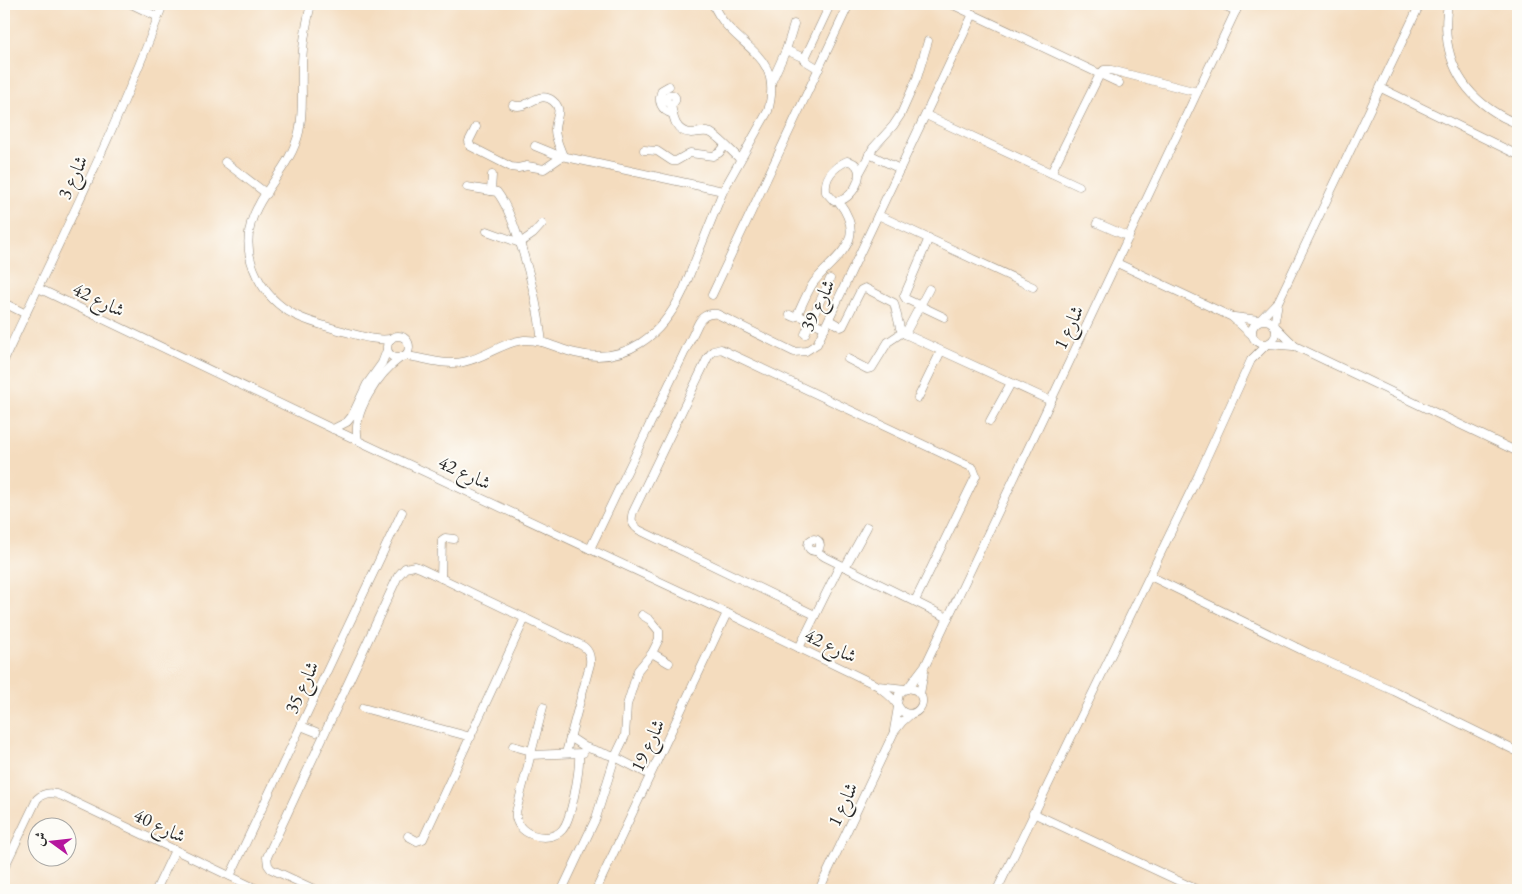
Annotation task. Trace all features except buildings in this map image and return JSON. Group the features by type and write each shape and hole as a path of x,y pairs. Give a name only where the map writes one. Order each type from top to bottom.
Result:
{"street":[{"path":"131,4 158,17"},
{"name":"شارع 3","path":"4,360 91,176 163,4"},
{"path":"311,4 303,46 302,118 299,134 286,165 266,194 251,223 249,252 252,267 268,294 287,310 309,321 388,345"},
{"path":"388,345 390,356 420,358 453,364 476,358 513,342 524,340 542,342 577,354 603,356 628,350 640,344 666,322 676,307 723,191 768,111 771,98 769,72 763,60 727,28 717,15 713,4"},
{"path":"712,295 850,4"},
{"path":"951,4 1119,83"},
{"path":"1221,4 1238,7"},
{"path":"997,890 1198,476 1251,360 1275,336 1274,326 1279,300 1420,4"},
{"path":"1448,4 1446,33 1448,48 1458,76 1466,88 1486,106 1504,118 1518,123"},
{"path":"804,58 830,7"},
{"name":"شارع 1","path":"906,689 926,664 1238,7"},
{"name":"شارع 39","path":"590,549 700,320 708,315 717,314 788,349 800,352 812,349 817,344 973,14"},
{"path":"771,83 786,50 794,24"},
{"path":"839,202 846,198 853,190 869,154 877,142 898,120 917,78 928,41"},
{"path":"786,50 804,58 804,61 819,69"},
{"path":"1051,173 1100,74 1104,70 1111,70 1197,92"},
{"path":"673,114 662,108 660,100 662,90 669,85 670,95 676,99 671,104 673,114 674,120 680,129 690,133 701,131 712,134 740,159"},
{"path":"1381,88 1518,155"},
{"path":"513,105 521,106 542,97 553,101 559,110 555,130 563,156"},
{"path":"926,114 1079,186"},
{"path":"476,127 469,144 511,167 528,166 544,169 563,156"},
{"path":"535,146 563,156 723,191"},
{"path":"644,150 657,151 676,161 690,153 713,156 719,153 725,146"},
{"path":"825,328 794,315 812,286 842,252 851,234 849,217 839,202 834,201 828,196 825,190 826,183 834,169 847,161 869,154"},
{"path":"869,154 900,169"},
{"path":"847,161 857,165 860,172"},
{"path":"225,162 266,194"},
{"path":"490,191 492,175"},
{"path":"467,187 498,194 509,213 535,292 542,342"},
{"path":"878,215 1033,287"},
{"path":"1097,223 1128,237"},
{"path":"520,243 533,234 542,224"},
{"path":"487,231 520,243"},
{"path":"929,238 904,294 905,298 944,317"},
{"path":"1117,262 1232,317 1258,343 1295,346 1518,452"},
{"path":"805,334 830,279"},
{"name":"شارع 42","path":"38,288 878,686 898,706"},
{"path":"829,320 843,326 861,290 865,288 894,303 900,328 904,333 1051,401"},
{"path":"848,359 867,369 872,368 888,342 904,333 929,289"},
{"path":"1251,360 1252,328 1279,300"},
{"path":"4,303 26,314"},
{"path":"1232,317 1270,321 1295,346"},
{"path":"334,429 341,426 352,416 367,384 382,363 388,345 397,337 404,339 408,348 420,358"},
{"path":"358,440 356,433 358,419 374,386 388,368 402,357 408,348"},
{"path":"815,615 648,534 632,524 633,512 713,350 721,349 973,468 976,476 915,602"},
{"path":"918,398 941,351"},
{"path":"990,421 1011,383"},
{"name":"شارع 35","path":"230,876 402,512"},
{"path":"799,648 815,615 867,527"},
{"path":"441,578 442,540 444,538 454,539"},
{"path":"816,551 948,618"},
{"path":"316,890 272,869 268,865 267,856 320,734 401,571 405,568 415,566 441,578 583,646 590,654 590,664 566,753"},
{"path":"1150,576 1308,653 1394,691 1518,752"},
{"name":"شارع 19","path":"596,890 727,613"},
{"path":"562,890 596,818 615,757 625,736 627,705 638,670 652,653 659,639 659,633 650,620 642,615"},
{"path":"408,836 417,841 423,839 525,618"},
{"path":"652,653 669,663"},
{"name":"شارع 1","path":"920,694 926,664"},
{"name":"شارع 42","path":"878,686 906,689"},
{"path":"906,689 916,690 920,694 921,705 918,710 911,714 905,713 898,706 899,694 906,689"},
{"name":"شارع 1","path":"819,890 894,732 898,706"},
{"path":"543,707 515,817 516,823 523,831 547,837 556,834 566,823 579,774 579,754"},
{"path":"363,708 471,737"},
{"name":"شارع 1","path":"894,732 911,714"},
{"path":"301,726 320,734"},
{"path":"570,737 588,749 615,757 650,775"},
{"path":"513,746 531,753 579,754 588,749"},
{"name":"شارع 40","path":"4,868 35,803 39,797 46,794 62,796 259,890"},
{"path":"1033,813 1198,890"},
{"path":"156,890 175,850"}]}
